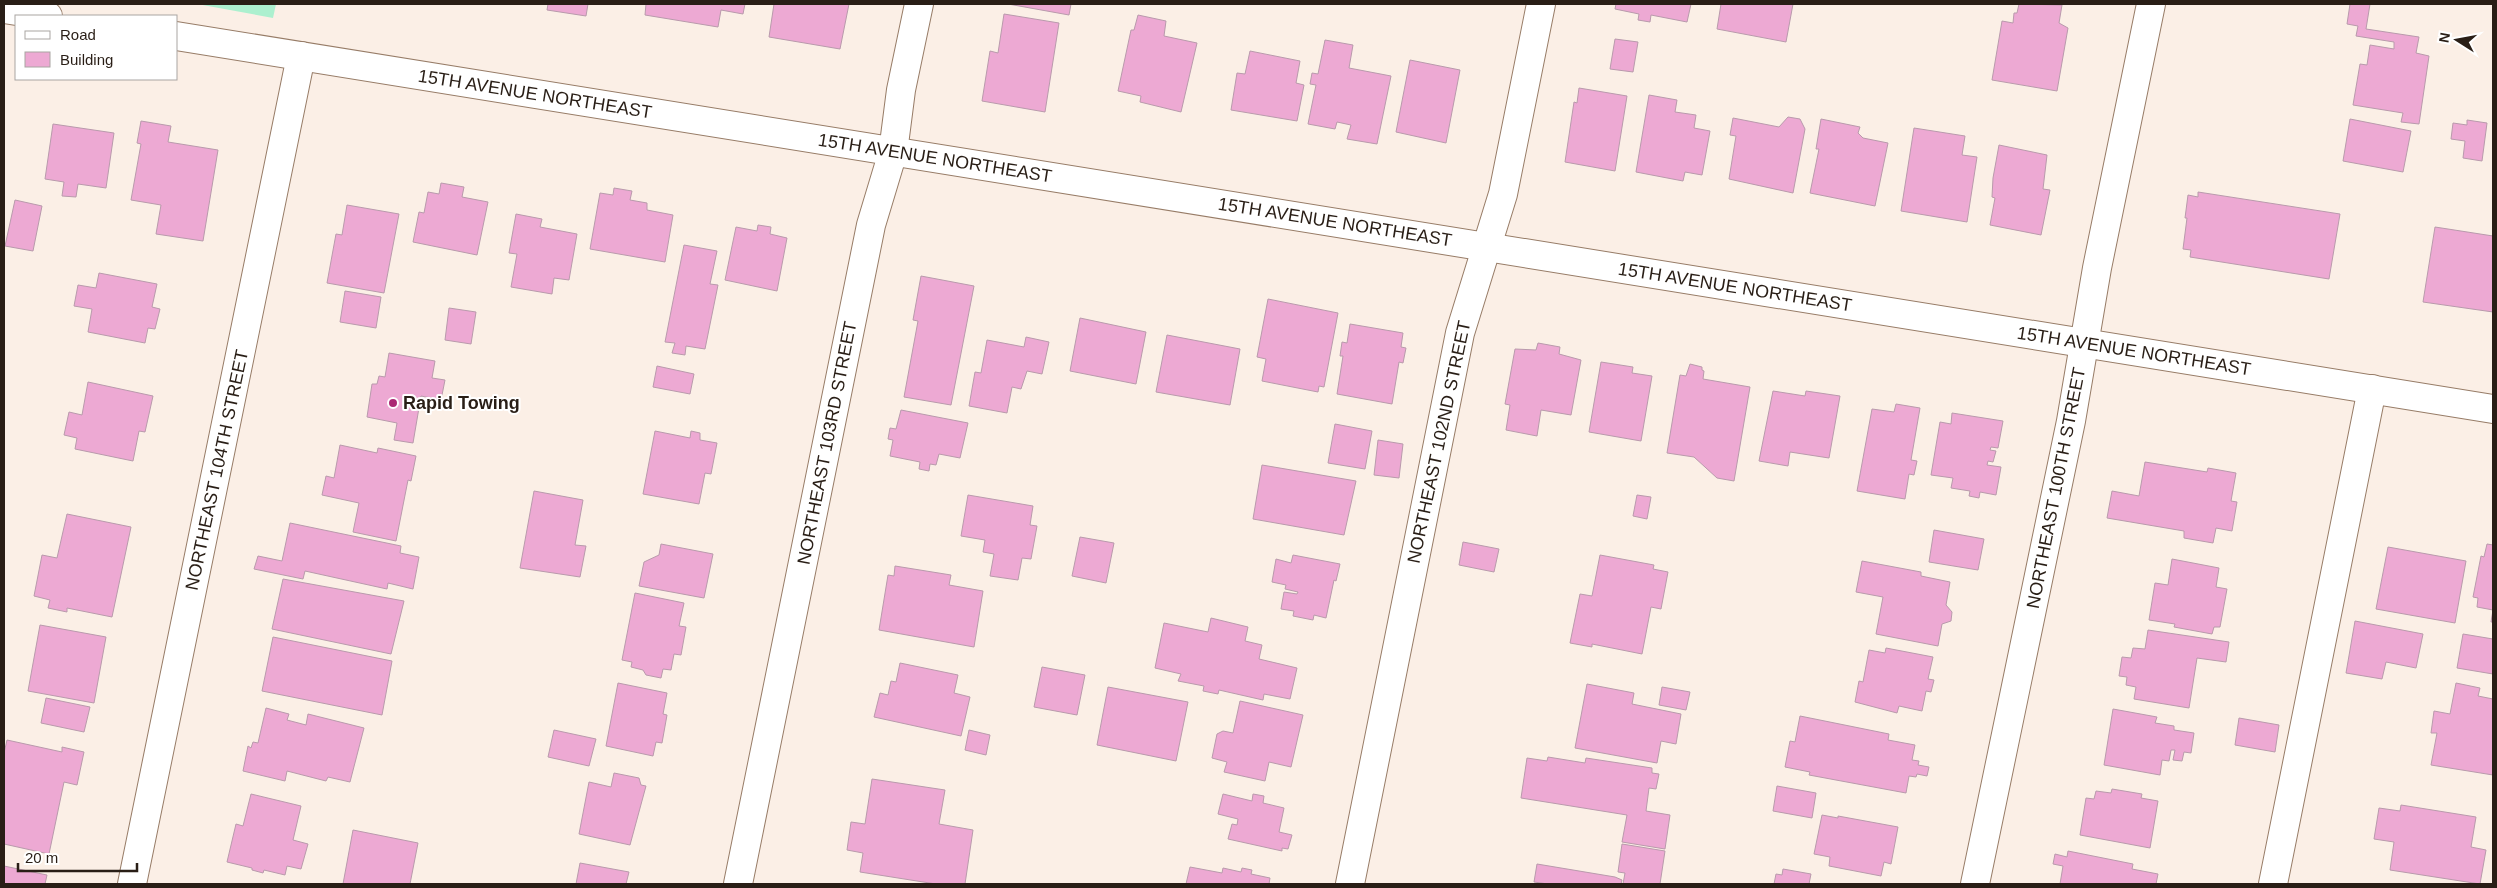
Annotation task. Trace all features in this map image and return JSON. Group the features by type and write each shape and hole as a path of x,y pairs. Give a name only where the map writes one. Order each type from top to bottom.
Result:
{"street":[{"name":"NORTHEAST 103RD STREET","path":"738,884 871,225 893,152 901,90 920,4"},
{"name":"NORTHEAST 102ND STREET","path":"1350,884 1460,333 1503,194 1540,4"},
{"name":"NORTHEAST 100TH STREET","path":"1975,884 2071,421 2084,343 2151,4"},
{"path":"4,9 42,15"},
{"name":"15TH AVENUE NORTHEAST","path":"178,36 2493,409"},
{"name":"NORTHEAST 104TH STREET","path":"132,884 301,56"},
{"path":"2273,884 2372,389"}],"green space":[{"path":"197,4 276,4 273,18"}],"building":[{"path":"548,4 588,4 586,16 547,10"},
{"path":"646,4 745,4 743,14 721,10 718,27 645,15"},
{"path":"774,4 849,4 840,49 769,37"},
{"path":"1008,4 1071,4 1069,15"},
{"path":"1616,4 1691,4 1687,22 1651,15 1650,22 1638,20 1639,14 1615,9"},
{"path":"1721,4 1793,4 1786,42 1717,29"},
{"path":"2019,4 2062,5 2059,23 2068,28 2057,91 1992,80 2002,21 2013,23 2014,13 2017,13"},
{"path":"2350,4 2370,4 2366,29 2419,37 2416,53 2429,56 2419,124 2401,122 2403,113 2353,105 2360,64 2367,65 2370,45 2394,49 2394,42 2356,36 2358,26 2347,24"},
{"path":"1004,14 1059,23 1045,112 982,101 990,51 998,53"},
{"path":"1138,15 1166,21 1164,36 1197,43 1181,112 1140,102 1141,96 1118,91 1131,30 1134,30"},
{"path":"1615,39 1638,42 1633,72 1610,69"},
{"path":"1325,40 1353,45 1349,68 1391,76 1377,144 1347,139 1351,125 1337,122 1335,129 1308,124 1316,85 1310,84 1312,73 1318,74"},
{"path":"1250,51 1300,61 1296,83 1304,85 1297,121 1231,110 1237,73 1245,74"},
{"path":"1410,60 1460,70 1446,143 1396,132"},
{"path":"1579,88 1627,96 1615,171 1565,162 1574,102 1577,103"},
{"path":"1649,95 1677,100 1675,112 1696,115 1694,128 1710,131 1702,175 1685,172 1683,181 1636,172"},
{"path":"1788,117 1800,119 1805,129 1793,193 1729,179 1736,136 1730,135 1733,118 1779,127"},
{"path":"1821,119 1860,127 1858,133 1863,138 1888,143 1875,206 1810,193 1819,149 1816,149"},
{"path":"2350,119 2411,131 2403,172 2343,161"},
{"path":"2467,120 2487,123 2482,161 2463,158 2465,141 2451,139 2453,123 2467,125"},
{"path":"141,121 171,126 168,142 218,150 203,241 156,234 161,205 131,200 141,144 137,143"},
{"path":"53,124 114,133 106,188 78,184 76,197 62,196 64,182 45,179"},
{"path":"1914,128 1965,136 1962,155 1977,157 1967,222 1901,211"},
{"path":"1999,145 2047,155 2043,189 2050,190 2041,235 1990,225 1995,198 1992,197 1993,178"},
{"path":"441,183 464,187 462,197 488,202 477,255 413,242 419,212 424,213 428,192 439,194"},
{"path":"614,188 632,191 630,200 647,203 647,210 673,215 665,262 590,249 600,193 613,195"},
{"path":"2198,192 2340,214 2329,279 2190,257 2191,250 2183,249 2187,218 2185,218 2188,195 2198,197"},
{"path":"15,200 42,206 33,251 5,246"},
{"path":"347,205 399,214 384,293 327,283 336,234 342,235"},
{"path":"516,214 542,219 540,227 577,234 569,280 554,278 552,294 511,287 517,254 509,253"},
{"path":"758,225 771,227 770,234 787,238 777,291 725,280 736,227 757,231"},
{"path":"2435,227 2493,236 2493,312 2423,302"},
{"path":"684,245 717,251 710,284 718,285 705,349 686,346 685,355 672,353 675,343 665,342"},
{"path":"99,273 157,284 152,307 160,309 155,329 148,328 145,343 88,332 92,309 74,306 78,285 96,288"},
{"path":"921,276 974,286 951,405 904,397 918,321 913,320"},
{"path":"345,291 381,297 376,328 340,322"},
{"path":"1268,299 1338,313 1324,387 1319,386 1318,392 1262,381 1266,359 1257,357"},
{"path":"449,308 476,312 471,344 445,340"},
{"path":"1080,318 1146,332 1136,384 1070,371"},
{"path":"1350,324 1403,333 1401,347 1406,348 1403,363 1399,362 1392,404 1337,394 1343,356 1340,356 1342,342 1347,343"},
{"path":"1167,335 1240,349 1230,405 1156,392"},
{"path":"1026,337 1049,342 1042,374 1027,371 1021,389 1012,387 1007,413 969,406 975,372 981,373 987,340 1024,347"},
{"path":"1538,343 1560,347 1559,354 1581,360 1571,415 1541,410 1537,436 1506,430 1510,405 1505,404 1515,349 1536,350"},
{"path":"389,353 435,361 432,378 445,380 441,400 421,396 413,443 394,440 397,423 367,417 372,384 377,384 379,376 385,377"},
{"path":"1601,362 1633,367 1632,373 1652,376 1641,441 1589,432"},
{"path":"1690,364 1702,367 1704,371 1703,379 1750,387 1734,481 1717,478 1694,457 1667,453 1680,375 1686,376"},
{"path":"657,366 694,374 690,394 653,387"},
{"path":"88,382 153,396 145,432 139,431 133,461 75,449 77,438 64,435 69,412 82,415"},
{"path":"1773,391 1805,396 1806,391 1840,396 1829,458 1790,452 1788,466 1759,461"},
{"path":"1896,404 1920,408 1911,460 1917,461 1914,475 1909,474 1905,499 1857,491 1872,409 1894,412"},
{"path":"901,410 968,423 960,458 939,454 936,465 930,464 929,471 919,469 920,462 890,456 893,440 888,439 890,428 896,429"},
{"path":"1952,413 2003,421 1998,448 1991,447 1990,450 1996,451 1993,462 1988,461 1987,465 2001,467 1996,495 1980,492 1979,498 1969,496 1970,491 1951,488 1953,478 1931,475 1940,422 1951,424"},
{"path":"1335,424 1372,431 1365,469 1328,463"},
{"path":"655,431 690,438 691,431 700,433 700,440 717,443 711,474 705,473 699,504 643,494"},
{"path":"1378,440 1403,444 1399,478 1374,475"},
{"path":"340,445 377,453 378,448 416,456 411,481 408,480 396,541 353,532 359,503 322,495 326,476 334,478"},
{"path":"2145,462 2207,472 2208,468 2236,473 2231,501 2237,502 2232,531 2216,528 2213,543 2184,538 2184,531 2107,518 2112,491 2139,496"},
{"path":"1262,465 1356,481 1344,535 1253,519"},
{"path":"534,491 583,500 575,545 586,546 580,577 520,568"},
{"path":"968,495 1033,506 1030,525 1037,526 1031,559 1022,558 1018,580 990,576 994,554 983,552 985,540 961,536"},
{"path":"1637,495 1651,497 1647,519 1633,516"},
{"path":"67,514 131,527 112,617 67,608 67,612 48,608 50,600 34,596 42,555 57,558"},
{"path":"290,523 401,546 400,553 419,557 413,589 388,583 387,589 305,571 303,579 254,569 258,556 282,561"},
{"path":"1934,530 1984,539 1978,570 1929,562"},
{"path":"1080,537 1114,543 1106,583 1072,576"},
{"path":"1463,542 1499,549 1494,572 1459,565"},
{"path":"661,544 713,554 704,598 639,586 644,562 659,555"},
{"path":"2487,544 2493,545 2493,610 2477,607 2478,598 2473,597 2481,556 2484,557"},
{"path":"2388,547 2466,561 2455,623 2376,609"},
{"path":"1293,555 1340,564 1336,581 1334,580 1326,618 1314,615 1313,620 1293,616 1294,611 1281,609 1284,592 1297,594 1298,592 1285,589 1286,585 1272,582 1276,559 1291,563"},
{"path":"1600,555 1654,565 1653,569 1668,572 1661,609 1651,607 1642,654 1592,644 1592,647 1570,643 1580,594 1592,596"},
{"path":"2172,559 2219,568 2216,587 2227,589 2220,627 2214,627 2212,634 2174,627 2175,624 2149,620 2155,583 2168,585"},
{"path":"1862,561 1921,572 1921,576 1950,582 1946,605 1952,612 1951,621 1942,624 1938,646 1876,634 1883,597 1856,592"},
{"path":"895,566 951,575 949,585 983,591 974,647 879,630 888,575 894,576"},
{"path":"283,579 404,601 391,654 272,629"},
{"path":"635,593 684,603 679,626 686,627 681,655 674,654 671,670 663,669 661,678 646,675 643,670 631,667 632,662 622,660"},
{"path":"1211,618 1248,627 1245,641 1262,645 1259,659 1297,668 1290,699 1264,694 1263,700 1219,690 1218,694 1203,691 1204,686 1178,681 1181,674 1155,668 1164,623 1208,632"},
{"path":"2355,621 2423,634 2416,668 2386,662 2382,679 2346,673"},
{"path":"40,625 106,637 94,703 28,691"},
{"path":"2148,630 2229,642 2226,662 2197,658 2189,708 2134,699 2136,687 2126,685 2127,677 2119,676 2122,657 2131,658 2133,648 2145,649"},
{"path":"2463,634 2493,639 2493,674 2457,668"},
{"path":"273,637 392,661 382,715 262,691"},
{"path":"1886,648 1933,657 1928,679 1934,680 1931,692 1926,691 1922,711 1899,706 1897,713 1855,702 1859,681 1863,682 1869,650 1885,653"},
{"path":"900,663 958,675 954,693 970,697 961,736 874,717 880,693 888,695 891,681 896,682"},
{"path":"1042,667 1085,675 1077,715 1034,707"},
{"path":"618,683 667,693 663,714 667,715 662,743 656,742 653,756 606,746"},
{"path":"2456,683 2480,688 2478,696 2493,699 2493,775 2431,765 2437,733 2431,733 2434,711 2450,714"},
{"path":"1587,684 1634,693 1632,704 1681,714 1676,744 1661,741 1657,763 1575,748"},
{"path":"1108,687 1188,702 1176,761 1097,745"},
{"path":"1662,687 1690,692 1686,710 1659,705"},
{"path":"46,698 90,707 84,732 41,723"},
{"path":"1240,701 1303,715 1291,767 1269,762 1265,781 1224,772 1227,762 1212,758 1217,734 1223,731 1233,733"},
{"path":"266,708 289,714 287,720 306,725 308,714 364,728 350,782 328,777 326,781 287,771 285,781 243,771 248,746 251,748 253,742 258,743"},
{"path":"2113,709 2157,717 2155,723 2174,726 2174,730 2194,733 2191,753 2184,752 2182,761 2173,760 2175,750 2171,750 2169,761 2162,760 2160,775 2104,765"},
{"path":"1800,716 1889,734 1888,740 1915,745 1912,760 1919,761 1918,765 1929,767 1927,776 1917,774 1916,777 1909,776 1906,793 1809,775 1810,772 1785,767 1790,741 1795,742"},
{"path":"2239,718 2279,725 2275,752 2235,745"},
{"path":"554,730 596,739 589,766 548,757"},
{"path":"969,730 990,735 986,755 965,750"},
{"path":"7,740 62,752 62,747 84,752 77,785 64,782 49,854 4,844 4,753"},
{"path":"1548,757 1585,763 1586,758 1652,768 1652,773 1659,774 1656,789 1649,788 1646,811 1670,815 1665,849 1622,842 1627,815 1521,798 1527,758 1547,761"},
{"path":"614,773 639,778 641,785 646,786 630,845 579,834 589,782 611,787"},
{"path":"872,779 945,790 939,824 973,830 965,884 936,884 860,872 863,853 847,850 851,822 865,824"},
{"path":"1777,786 1816,793 1812,818 1773,811"},
{"path":"2112,789 2142,794 2141,798 2158,801 2150,848 2080,835 2086,798 2094,799 2096,791 2111,793"},
{"path":"251,794 301,806 293,840 308,844 301,869 287,866 285,875 264,870 263,873 252,870 252,868 227,862 236,824 243,826"},
{"path":"1223,794 1252,801 1253,794 1264,796 1263,803 1284,808 1279,832 1292,835 1288,849 1282,848 1282,851 1228,839 1232,824 1237,825 1238,819 1218,814"},
{"path":"2401,805 2476,817 2471,847 2486,850 2480,884 2390,870 2394,842 2374,839 2379,808 2400,811"},
{"path":"1822,815 1838,818 1838,816 1898,827 1891,864 1884,862 1881,876 1829,866 1830,857 1814,854"},
{"path":"353,830 418,843 410,884 343,884"},
{"path":"1622,844 1665,851 1660,884 1623,884 1625,873 1618,872"},
{"path":"2068,851 2133,864 2132,869 2158,874 2156,884 2060,884 2063,866 2053,864 2055,854 2067,857"},
{"path":"580,863 629,872 626,884 576,884"},
{"path":"1537,864 1615,877 1622,880 1621,884 1548,884 1534,882"},
{"path":"4,866 47,875 45,884 4,884"},
{"path":"1190,867 1222,873 1223,868 1241,872 1242,868 1252,870 1251,874 1270,878 1269,884 1186,884"},
{"path":"1783,869 1811,874 1809,884 1774,884 1776,874 1782,875"}],"place":[{"name":"Rapid Towing","path":"393,403"}]}
